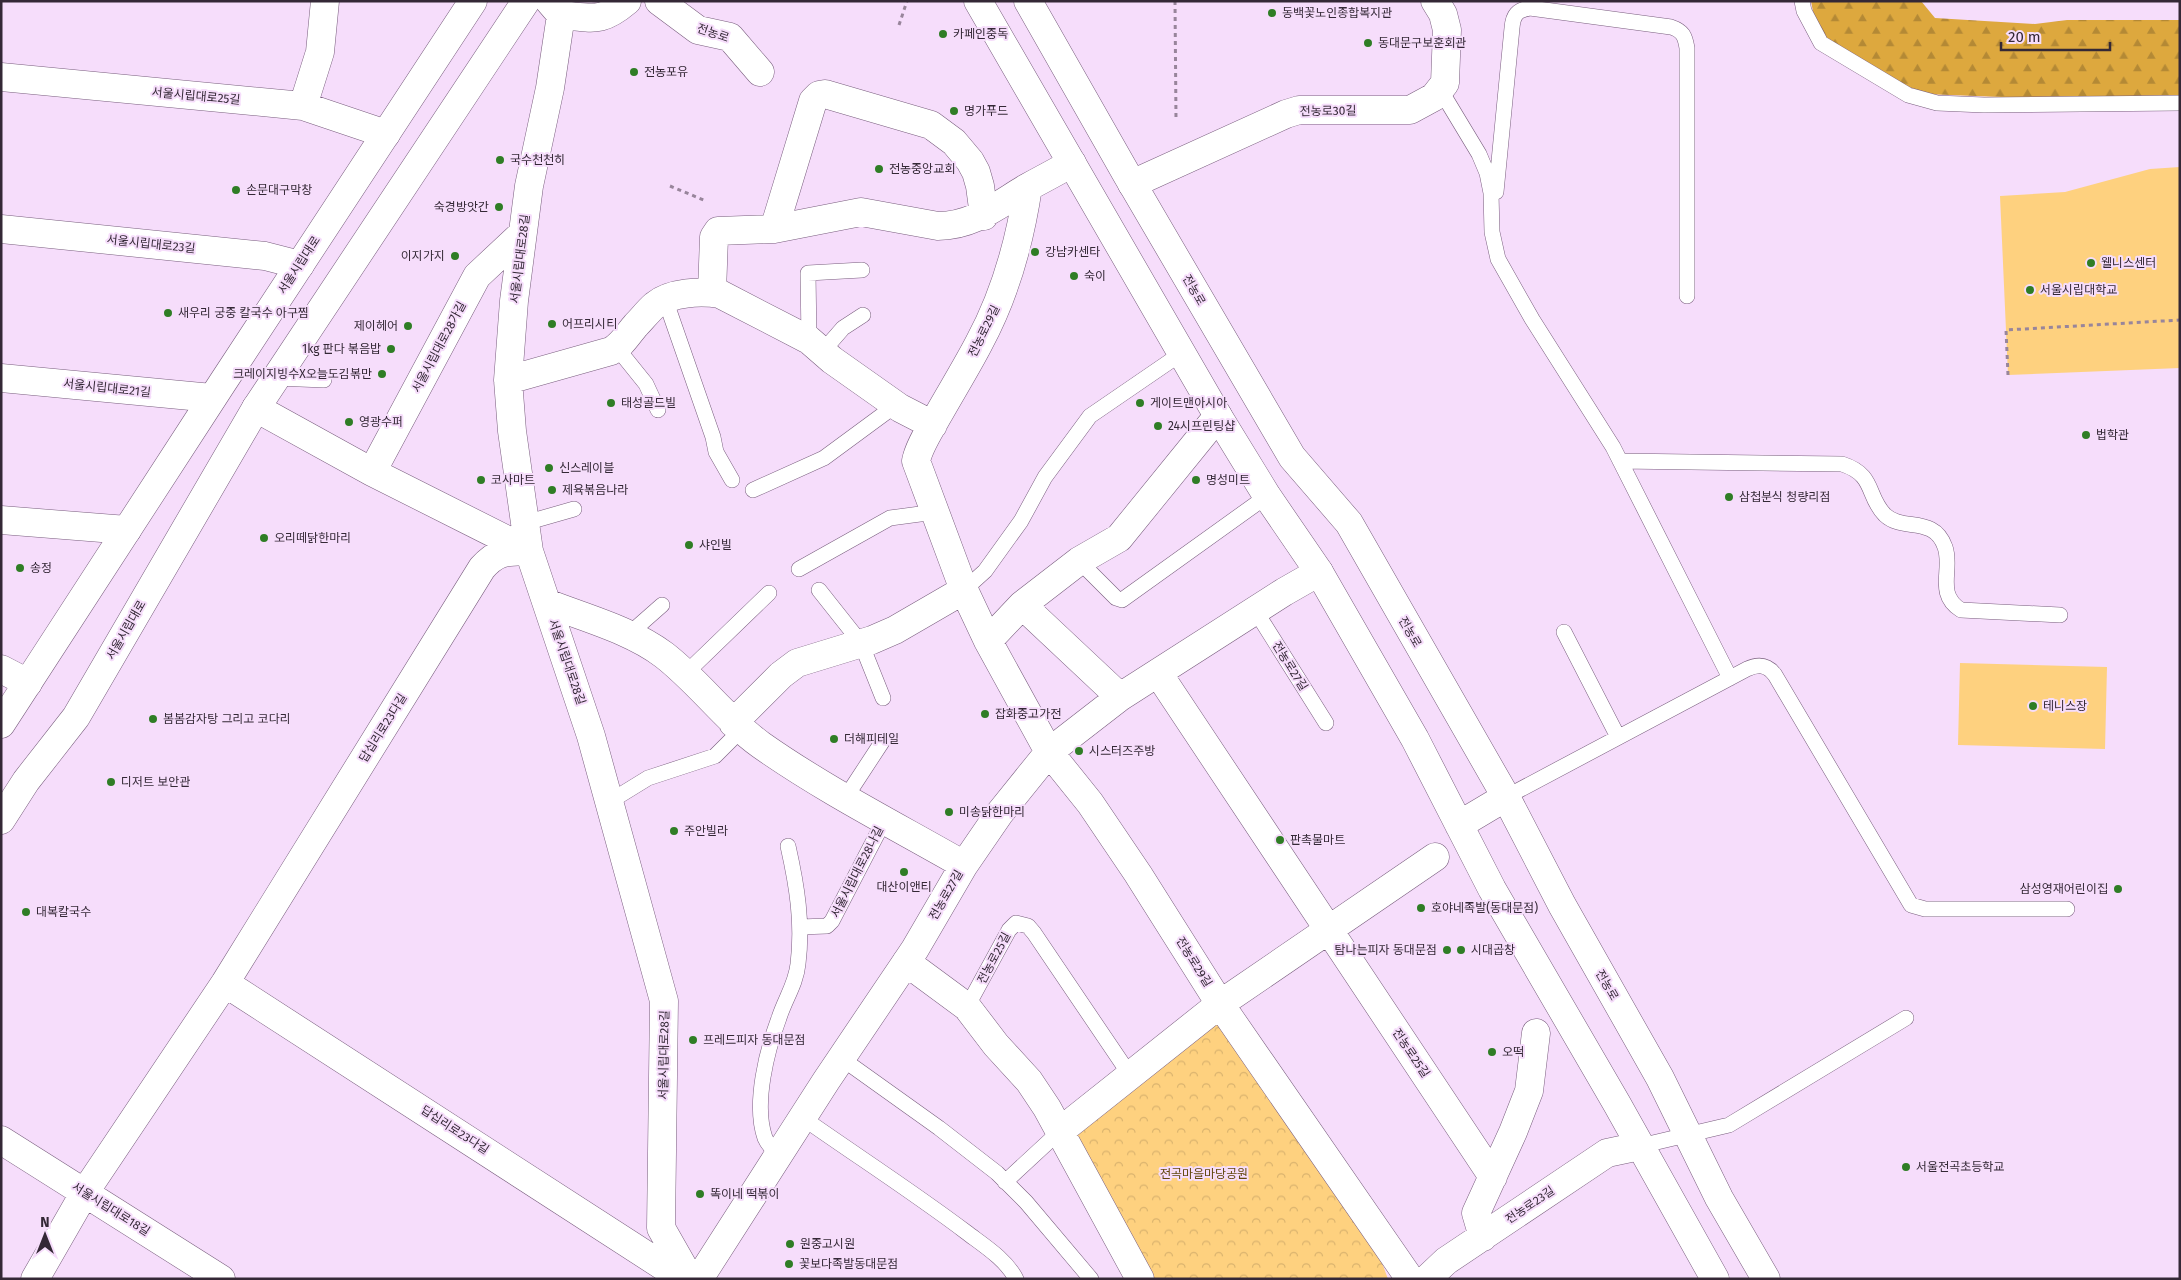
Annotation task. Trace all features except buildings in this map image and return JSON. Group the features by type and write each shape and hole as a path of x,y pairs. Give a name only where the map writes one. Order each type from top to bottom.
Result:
{"street":[{"path":"303,106 320,52 325,1"},
{"name":"서울시립대로","path":"1,724 212,398 473,1"},
{"name":"서울시립대로","path":"1,820 26,782 76,717 256,408 526,1"},
{"path":"555,8 595,18 611,15 627,1"},
{"name":"전농로","path":"659,1 698,30 730,37 760,72"},
{"path":"978,1 1218,416 1267,496 1319,572 1415,739 1492,889 1715,1279"},
{"name":"전농로","path":"1028,1 1132,184 1292,457 1348,522 1506,797 1562,905 1660,1078 1719,1198 1766,1279"},
{"path":"1435,1 1443,14 1447,30 1446,73 1445,83 1441,91"},
{"name":"서울시립대로28길","path":"555,8 550,88 528,186 514,302 508,380 512,431 529,551 591,736 664,1001 660,1222 662,1233 690,1279"},
{"name":"서울시립대로25길","path":"1,78 303,106 386,134"},
{"name":"전농로30길","path":"1132,184 1286,114 1299,110 1410,110 1441,91"},
{"path":"774,229 812,101 819,95 832,95 931,125 954,142 970,161 980,186 984,216"},
{"path":"712,292 714,237 718,230 774,229 861,212 938,226 948,225 984,216 1028,187 1072,163"},
{"name":"전농로29길","path":"1028,187 1020,235 992,317 932,425 917,455 916,461 964,590 988,641 1049,752 1090,803 1220,1004 1410,1279"},
{"name":"서울시립대로23길","path":"1,230 265,256 300,265"},
{"name":"서울시립대로28가길","path":"372,472 477,276 522,234"},
{"path":"508,380 616,348 655,305 665,299 712,292 720,294 816,346 832,360 896,405 932,425"},
{"name":"서울시립대로21길","path":"1,378 212,398"},
{"path":"256,408 372,472 529,551"},
{"path":"988,641 1022,605 1079,561 1119,538 1218,416"},
{"path":"1,520 127,530"},
{"name":"답십리로23다길","path":"35,1279 85,1192 225,983 482,568 491,557 499,553 529,551"},
{"name":"전농로27길","path":"699,1279 841,1058 906,962 964,865 998,814 1049,752 1120,697 1255,610 1319,572"},
{"path":"737,727 790,668 807,659 861,643 895,630 964,590"},
{"name":"서울시립대로28나길","path":"547,603 656,649 737,727 790,764 964,865"},
{"path":"1022,605 1120,697"},
{"path":"1,669 28,683"},
{"path":"1158,673 1329,929"},
{"path":"1460,825 1506,797"},
{"path":"1059,1132 1220,1004 1435,857"},
{"name":"전농로25길","path":"1329,929 1493,1177"},
{"path":"906,962 968,1007 996,1045 1029,1081 1047,1108 1140,1279"},
{"name":"답십리로23다길","path":"225,983 683,1279"},
{"path":"1483,1237 1476,1213 1529,1091 1536,1033"},
{"name":"서울시립대로18길","path":"1,1140 221,1279"},
{"name":"전농로23길","path":"1428,1279 1446,1261 1607,1153 1640,1146"}],"lane":[{"path":"1802,1 1804,11 1821,43 1908,95 1937,103 1984,105 2180,103"},
{"path":"1687,296 1686,37 1680,30 1671,27 1530,8 1520,10 1513,17 1512,23 1493,214 1492,232 1498,259 1532,320 1620,461 1730,678"},
{"path":"1441,91 1479,154 1487,173 1493,214"},
{"path":"862,270 808,273 816,346 863,315"},
{"path":"665,299 713,437 716,452 732,480"},
{"path":"616,348 646,384 658,410"},
{"path":"964,590 985,571 1022,521 1045,478 1090,416 1182,352"},
{"path":"276,378 324,380"},
{"path":"753,490 824,458 896,405"},
{"path":"1620,461 1842,464 1854,468 1865,478 1884,514 1892,520 1925,526 1935,532 1946,548 1948,595 1952,605 1961,610 2060,615"},
{"path":"1079,561 1116,598 1122,600 1267,496"},
{"path":"525,522 574,509"},
{"path":"799,569 890,518 935,512"},
{"path":"819,590 861,643 883,698"},
{"path":"684,674 768,593"},
{"path":"628,636 662,605"},
{"name":"전농로27길","path":"1255,610 1326,723"},
{"path":"1564,632 1618,737"},
{"path":"1506,797 1730,678 1760,665 1769,667 1772,671 1911,905 1925,909 2067,909"},
{"path":"609,802 648,778 714,756 737,727"},
{"path":"846,797 882,742"},
{"name":"서울시립대로28나길","path":"800,928 827,926 832,922 885,819"},
{"path":"779,1156 770,1146 763,1130 761,1094 776,1026 795,980 800,928 796,883 788,846"},
{"name":"전농로25길","path":"968,1007 1009,930 1016,923 1023,924 1034,933 1130,1075"},
{"path":"1640,1146 1729,1124 1906,1018"},
{"path":"841,1058 939,1128 997,1173 1026,1202 1091,1279"},
{"path":"803,1118 943,1215 992,1252 1016,1279"},
{"path":"1005,1182 1059,1132"}],"path":[{"path":"899,25 907,1"},
{"path":"1175,1 1176,120"},
{"path":"2008,375 2006,330 2180,320"}],"green space":[{"path":"1811,1 1921,1 1935,18 2035,24 2067,20 2180,20 2180,98 2027,98 1924,94 1849,58 1826,38 1815,22"},
{"name":"웰니스센터","path":"2180,167 2180,368 2008,375 2000,196 2065,192 2150,169"},
{"name":"테니스장","path":"1960,663 2107,667 2105,749 1958,745"},
{"name":"전곡마을마당공원","path":"1217,1016 1378,1252 1388,1279 1147,1279 1067,1134"}],"place":[{"name":"동백꽃노인종합복지관","path":"1272,13"},
{"name":"카페인중독","path":"943,34"},
{"name":"동대문구보훈회관","path":"1368,43"},
{"name":"전농포유","path":"634,72"},
{"name":"명가푸드","path":"954,111"},
{"name":"국수천천히","path":"500,160"},
{"name":"전농중앙교회","path":"879,169"},
{"name":"손문대구막창","path":"236,190"},
{"name":"숙경방앗간","path":"499,207"},
{"name":"강남카센타","path":"1035,252"},
{"name":"이지가지","path":"455,256"},
{"name":"웰니스센터","path":"2091,263"},
{"name":"숙이","path":"1074,276"},
{"name":"서울시립대학교","path":"2030,290"},
{"name":"새우리 궁중 칼국수 아구찜","path":"168,313"},
{"name":"어프리시티","path":"552,324"},
{"name":"제이헤어","path":"408,326"},
{"name":"1kg 판다 볶음밥","path":"391,349"},
{"name":"크레이지빙수X오늘도김볶만","path":"382,374"},
{"name":"태성골드빌","path":"611,403"},
{"name":"게이트맨아시아","path":"1140,403"},
{"name":"영광수퍼","path":"349,422"},
{"name":"24시프린팅샵","path":"1158,426"},
{"name":"법학관","path":"2086,435"},
{"name":"신스레이블","path":"549,468"},
{"name":"코사마트","path":"481,480"},
{"name":"명성미트","path":"1196,480"},
{"name":"제육볶음나라","path":"552,490"},
{"name":"삼첩분식 청량리점","path":"1729,497"},
{"name":"오리떼닭한마리","path":"264,538"},
{"name":"샤인빌","path":"689,545"},
{"name":"송정","path":"20,568"},
{"name":"테니스장","path":"2033,706"},
{"name":"잡화중고가전","path":"985,714"},
{"name":"봄봄감자탕 그리고 코다리","path":"153,719"},
{"name":"더해피테일","path":"834,739"},
{"name":"시스터즈주방","path":"1079,751"},
{"name":"디저트 보안관","path":"111,782"},
{"name":"미송닭한마리","path":"949,812"},
{"name":"주안빌라","path":"674,831"},
{"name":"판촉물마트","path":"1280,840"},
{"name":"대산이앤티","path":"904,872"},
{"name":"삼성영재어린이집","path":"2118,889"},
{"name":"호야네족발(동대문점)","path":"1421,908"},
{"name":"대복칼국수","path":"26,912"},
{"name":"탐나는피자 동대문점","path":"1447,950"},
{"name":"시대곱창","path":"1461,950"},
{"name":"프레드피자 동대문점","path":"693,1040"},
{"name":"오떡","path":"1492,1052"},
{"name":"서울전곡초등학교","path":"1906,1167"},
{"name":"똑이네 떡볶이","path":"700,1194"},
{"name":"원중고시원","path":"790,1244"},
{"name":"꽃보다족발동대문점","path":"789,1264"}]}
